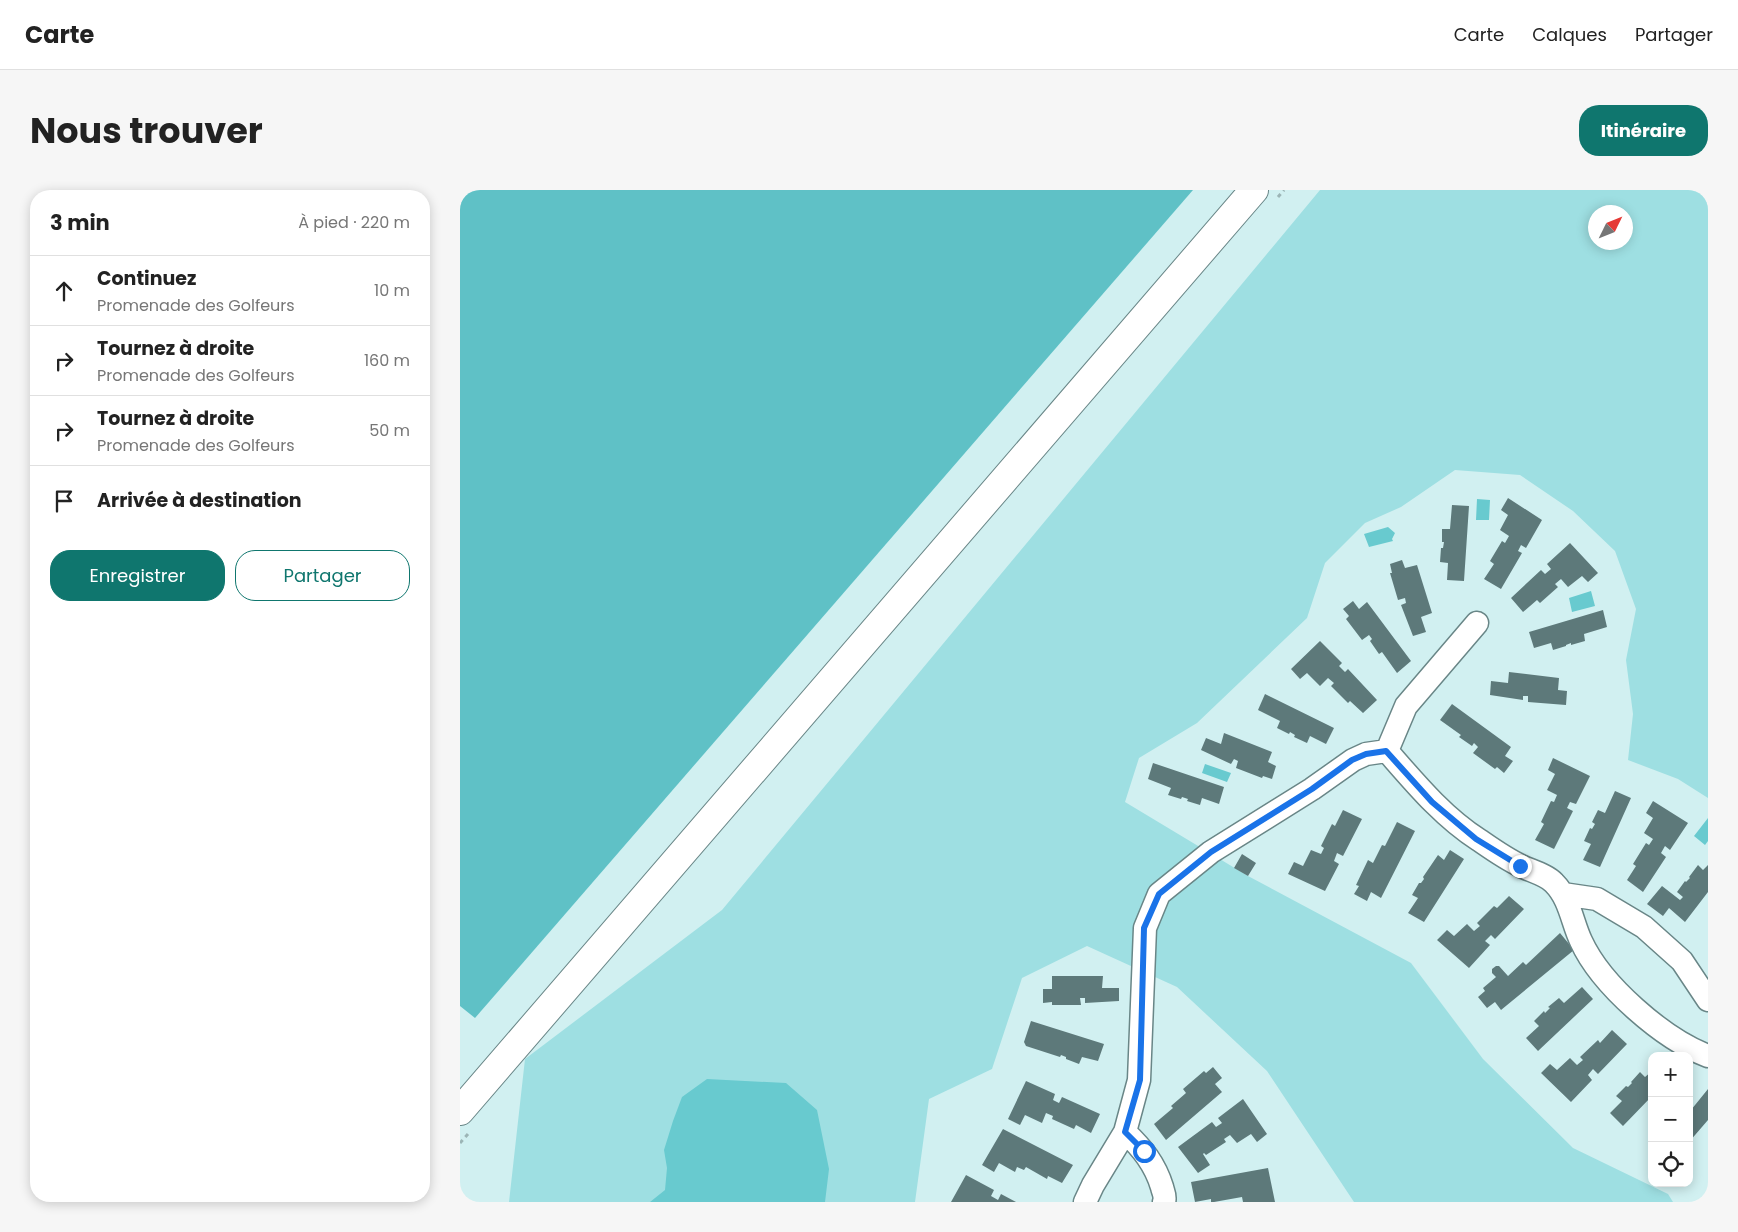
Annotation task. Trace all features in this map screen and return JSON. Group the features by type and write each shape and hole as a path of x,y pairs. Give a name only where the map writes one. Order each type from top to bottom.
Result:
{"main road":[{"path":"460,1111 1254,190"}],"street":[{"path":"1386,751 1406,706 1477,623"},
{"path":"1386,751 1432,802 1476,839 1520,866 1552,881 1564,894 1581,942 1603,976 1636,1010 1672,1036 1708,1056"},
{"path":"1086,1202 1093,1185 1125,1132 1140,1080 1144,928 1159,894 1211,852 1312,789 1352,760 1366,754 1386,751"},
{"path":"1564,894 1597,899 1644,927 1682,961 1708,1000"},
{"path":"1125,1132 1144,1151 1158,1174 1165,1198 1164,1202"}],"shaded area":[{"path":"460,190 1193,190 475,1018 460,1006"},
{"path":"1320,190 1708,190 1708,798 1678,779 1628,760 1633,714 1626,660 1636,609 1615,551 1573,511 1520,475 1455,470 1401,507 1365,523 1325,563 1307,618 1197,723 1139,758 1125,802 1248,876 1411,963 1483,1059 1573,1148 1648,1184 1648,1187 1654,1187 1668,1194 1673,1202 1354,1202 1267,1071 1177,987 1087,946 1022,978 992,1069 929,1099 915,1202 509,1202 525,1059 722,910"},
{"path":"1477,499 1490,500 1489,520 1476,520"},
{"path":"1388,527 1395,533 1393,541 1369,547 1364,534"},
{"path":"1591,591 1595,606 1572,612 1569,598"},
{"path":"1205,764 1231,773 1227,782 1202,773"},
{"path":"1708,818 1708,841 1705,845 1694,836"},
{"path":"707,1079 786,1083 817,1110 829,1169 825,1202 650,1202 665,1190 667,1168 664,1150 682,1097"}],"building":[{"path":"1508,498 1542,520 1526,548 1521,545 1518,551 1522,553 1501,589 1484,579 1494,564 1490,561 1502,541 1505,543 1509,536 1500,530 1508,515 1501,510"},
{"path":"1452,505 1469,506 1464,581 1447,580 1448,563 1440,562 1441,548 1443,548 1444,542 1442,542 1442,529 1450,529"},
{"path":"1570,543 1598,573 1588,582 1582,576 1568,587 1561,579 1555,584 1558,587 1540,603 1537,600 1523,612 1511,598 1541,570 1545,574 1551,569 1547,564"},
{"path":"1402,560 1405,568 1417,565 1432,613 1421,617 1426,632 1413,636 1401,605 1406,603 1405,598 1398,600 1390,573 1392,573 1390,564"},
{"path":"1353,601 1359,609 1367,602 1411,661 1397,673 1382,652 1379,654 1370,641 1372,639 1369,635 1362,640 1346,619 1349,616 1343,609"},
{"path":"1603,610 1607,627 1584,634 1585,641 1571,645 1571,643 1553,650 1551,643 1534,648 1529,632"},
{"path":"1320,641 1342,663 1339,666 1345,672 1348,669 1377,700 1363,713 1350,701 1348,703 1331,686 1334,683 1328,678 1320,686 1307,673 1300,679 1291,669"},
{"path":"1509,672 1559,678 1558,690 1567,691 1566,705 1528,702 1528,696 1523,696 1523,700 1490,695 1491,681 1508,683"},
{"path":"1265,694 1334,728 1326,744 1310,736 1307,743 1294,737 1295,735 1290,732 1289,734 1277,728 1280,721 1258,710"},
{"path":"1452,704 1511,747 1505,756 1513,761 1504,773 1497,767 1495,769 1473,753 1478,747 1474,743 1472,746 1459,737 1461,735 1440,720"},
{"path":"1224,733 1272,752 1268,762 1276,766 1272,779 1263,776 1262,778 1236,768 1238,761 1234,759 1231,764 1201,750 1206,738 1221,744"},
{"path":"1553,758 1590,776 1576,804 1570,802 1567,808 1573,811 1554,849 1535,840 1544,824 1541,822 1551,801 1554,802 1557,795 1547,790 1555,774 1548,770"},
{"path":"1153,763 1224,787 1219,804 1202,798 1200,805 1187,801 1188,799 1182,797 1181,799 1168,795 1171,788 1148,779"},
{"path":"1615,791 1631,798 1600,867 1583,860 1591,844 1584,841 1590,828 1592,829 1595,824 1592,822 1598,810 1605,813"},
{"path":"1653,801 1688,823 1670,850 1665,846 1661,853 1666,857 1643,892 1627,880 1636,866 1633,864 1646,843 1649,845 1653,839 1644,833 1653,818 1646,813"},
{"path":"1343,810 1362,819 1343,856 1337,853 1334,861 1339,864 1325,891 1288,874 1294,862 1303,866 1311,850 1321,854 1324,848 1321,846 1332,824 1335,826"},
{"path":"1397,822 1415,831 1381,898 1371,892 1367,901 1354,894 1359,886 1356,885 1368,860 1373,863 1382,845 1385,846"},
{"path":"1450,850 1464,859 1424,922 1408,913 1418,898 1412,895 1438,855 1444,860"},
{"path":"1242,854 1256,863 1248,876 1234,868"},
{"path":"1698,865 1703,870 1708,865 1708,892 1685,922 1669,908 1663,916 1647,904 1662,886 1680,900 1683,897 1677,892 1685,881 1690,878"},
{"path":"1509,896 1524,909 1495,939 1491,935 1485,941 1490,945 1469,968 1437,940 1447,930 1454,936 1467,924 1474,931 1480,926 1477,923 1494,906 1497,908"},
{"path":"1560,933 1574,950 1501,1010 1495,1002 1487,1008 1478,997 1485,991 1483,988 1496,977 1492,973 1492,969 1499,966 1508,976 1523,962 1526,965"},
{"path":"1052,976 1103,976 1102,988 1119,988 1119,1001 1085,1003 1085,998 1080,998 1081,1005 1052,1005 1052,1002 1043,1003 1043,989 1052,989"},
{"path":"1582,987 1593,999 1538,1051 1526,1038 1539,1026 1534,1021 1544,1011 1545,1013 1550,1008 1548,1007 1559,998 1564,1003"},
{"path":"1031,1021 1104,1044 1098,1061 1082,1057 1079,1064 1061,1055 1060,1057 1026,1046 1024,1042"},
{"path":"1612,1030 1627,1044 1598,1074 1593,1069 1588,1075 1592,1080 1571,1102 1541,1073 1550,1064 1557,1070 1570,1058 1577,1065 1583,1060 1580,1057 1598,1040 1600,1043"},
{"path":"1213,1067 1222,1078 1215,1084 1222,1092 1166,1140 1154,1124 1173,1108 1171,1106 1186,1093 1183,1089 1204,1071 1206,1073"},
{"path":"1640,1072 1645,1077 1648,1074 1648,1100 1623,1126 1610,1113 1622,1101 1616,1096 1632,1083"},
{"path":"1026,1081 1055,1094 1053,1100 1059,1103 1062,1097 1100,1114 1091,1133 1076,1125 1074,1129 1052,1119 1053,1116 1046,1113 1042,1123 1025,1115 1020,1125 1008,1119"},
{"path":"1708,1089 1708,1120 1693,1137 1693,1108"},
{"path":"1243,1099 1267,1134 1257,1142 1251,1134 1237,1143 1230,1135 1224,1139 1226,1142 1206,1155 1203,1154 1210,1165 1198,1173 1178,1147 1212,1122 1216,1127 1222,1123 1218,1118"},
{"path":"1003,1129 1073,1165 1062,1183 1048,1176 1047,1179 1026,1167 1024,1170 1017,1167 1015,1172 999,1163 994,1172 982,1165"},
{"path":"1268,1168 1275,1202 1243,1202 1242,1197 1214,1202 1211,1202 1211,1199 1195,1202 1191,1182"},
{"path":"966,1175 994,1190 991,1196 998,1200 1001,1194 1016,1202 951,1202"}],"route":[{"path":"1144,1151 1125,1132 1140,1080 1144,928 1159,894 1211,852 1312,789 1352,760 1366,754 1386,751 1432,802 1476,839 1520,866"}]}
